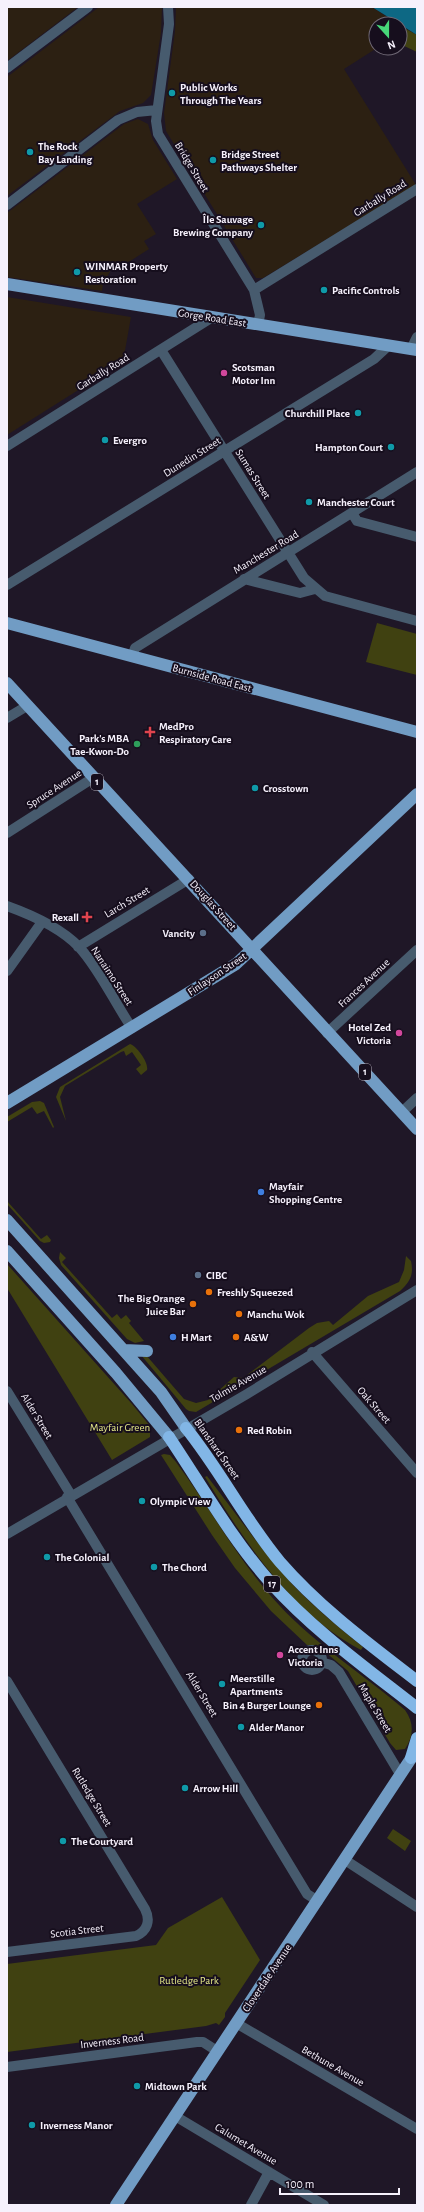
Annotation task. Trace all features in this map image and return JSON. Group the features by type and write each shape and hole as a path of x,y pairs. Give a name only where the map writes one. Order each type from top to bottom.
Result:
{"highway":[{"name":"Blanshard Street","path":"186,1428 202,1448 265,1543 296,1579 333,1615 416,1680"},
{"name":"17","path":"169,1437 239,1543 270,1582 314,1627 413,1704"},
{"path":"413,1704 417,1715"},
{"path":"415,1754 417,1738"}],"main road":[{"name":"Gorge Road East","path":"7,284 414,350"},
{"name":"Burnside Road East","path":"7,623 417,732"},
{"name":"Douglas Street","path":"7,683 93,778 190,879 327,1033 417,1128"},
{"name":"Finlayson Street","path":"7,1103 236,964 253,950 417,794"},
{"name":"Blanshard Street","path":"7,1220 161,1392 186,1428"},
{"name":"17","path":"7,1251 116,1373 169,1437"},
{"path":"124,1350 147,1351"},
{"name":"Cloverdale Avenue","path":"116,2205 318,1901 400,1774 415,1754"}],"street":[{"path":"7,68 88,7"},
{"name":"Bridge Street","path":"168,7 169,24 156,121 158,134 254,290 260,315 258,325"},
{"path":"7,205 118,120 137,112 157,110"},
{"name":"Garbally Road","path":"254,290 417,190"},
{"name":"Garbally Road","path":"7,446 211,318"},
{"path":"414,350 417,337"},
{"name":"Dunedin Street","path":"7,585 374,359 388,346"},
{"name":"Sumas Street","path":"161,350 304,578 314,589 325,596 417,622"},
{"name":"Manchester Road","path":"132,656 135,648 417,472"},
{"path":"352,513 357,521 417,537"},
{"path":"244,579 300,593 314,589"},
{"path":"7,718 27,706"},
{"name":"Spruce Avenue","path":"7,834 93,778"},
{"name":"Larch Street","path":"78,946 190,879"},
{"name":"Nanaimo Street","path":"7,906 24,912 59,931 78,946 132,1028"},
{"path":"7,971 42,922"},
{"name":"Frances Avenue","path":"327,1033 417,950"},
{"path":"402,1112 417,1098"},
{"name":"Tolmie Avenue","path":"7,1534 169,1437 273,1378 312,1352 417,1290"},
{"name":"Oak Street","path":"312,1352 417,1473"},
{"name":"Alder Street","path":"7,1391 307,1894 318,1901"},
{"name":"Maple Street","path":"321,1662 331,1665 341,1676 400,1774"},
{"name":"Rutledge Street","path":"7,1681 145,1909 148,1918 147,1927"},
{"path":"345,1860 417,1907"},
{"name":"Scotia Street","path":"7,1952 136,1936 147,1927"},
{"name":"Bethune Avenue","path":"236,2023 417,2129"},
{"name":"Inverness Road","path":"7,2066 196,2042 203,2042 217,2051"},
{"name":"Calumet Avenue","path":"175,2116 324,2205"},
{"path":"251,2205 269,2172"}],"shaded area":[{"path":"7,7 78,7 7,61"},
{"path":"99,7 162,7 161,33 151,95 143,103 120,111 7,196 7,77"},
{"path":"176,7 372,7 386,16 368,16 368,54 344,69 416,185 263,278 256,278 166,131 164,113 175,31"},
{"path":"138,119 148,124 153,140 177,179 137,204 156,234 144,241 149,249 124,265 112,268 103,284 102,291 7,277 7,213 124,124"},
{"path":"7,297 131,317 124,356 126,360 7,435"}],"green space":[{"path":"408,30 417,35 417,52 408,48"},
{"path":"377,623 417,634 417,675 366,662"},
{"path":"130,1044 133,1045 142,1055 146,1063 147,1070 141,1075 136,1069 141,1065 132,1052 126,1056 124,1051 65,1086 60,1097 66,1121 56,1097 60,1087"},
{"path":"40,1101 44,1103 54,1127 53,1128 44,1111 37,1114 32,1107 7,1122 7,1117 32,1102"},
{"path":"7,1201 41,1239 47,1235 51,1240 50,1242 44,1243 40,1241 7,1204"},
{"path":"60,1252 66,1258 62,1262 112,1318 117,1314 121,1319 126,1315 131,1321 129,1323 144,1341 135,1343 127,1339 61,1265 59,1258"},
{"path":"406,1256 411,1261 412,1270 409,1281 400,1291 196,1412 186,1409 141,1355 146,1355 184,1399 196,1403 208,1400 234,1377 243,1378 317,1323 329,1321 333,1325 368,1296 399,1282 404,1270"},
{"name":"Mayfair Green","path":"7,1264 132,1404 150,1426 150,1437 112,1460 7,1288"},
{"path":"161,1455 170,1455 176,1462 251,1571 293,1620 405,1710 410,1720 412,1729 410,1739 405,1749 396,1750 390,1743 348,1671 318,1646 307,1645 271,1611 235,1568"},
{"path":"207,1476 292,1584 326,1617 363,1647 361,1650 336,1635 291,1596 253,1551 220,1502 205,1477"},
{"path":"393,1829 411,1841 405,1851 387,1838"},
{"name":"Rutledge Park","path":"222,1897 260,1960 225,2013 225,2017 219,2025 216,2023 206,2026 7,2052 7,1964 156,1945 168,1928"}],"water":[{"path":"372,7 417,7 417,35 408,29 408,16 386,16"}],"place":[{"name":"Public Works Through The Years","path":"172,93"},
{"name":"The Rock Bay Landing","path":"30,152"},
{"name":"Bridge Street Pathways Shelter","path":"213,160"},
{"name":"Île Sauvage Brewing Company","path":"261,225"},
{"name":"WINMAR Property Restoration","path":"77,272"},
{"name":"Pacific Controls","path":"324,290"},
{"name":"Scotsman Motor Inn","path":"224,373"},
{"name":"Churchill Place","path":"358,413"},
{"name":"Evergro","path":"105,440"},
{"name":"Hampton Court","path":"391,447"},
{"name":"Manchester Court","path":"309,502"},
{"name":"MedPro Respiratory Care","path":"150,732"},
{"name":"Park's MBA Tae-Kwon-Do","path":"137,744"},
{"name":"Crosstown","path":"255,788"},
{"name":"Rexall","path":"87,917"},
{"name":"Vancity","path":"203,933"},
{"name":"Hotel Zed Victoria","path":"399,1033"},
{"name":"Mayfair Shopping Centre","path":"261,1192"},
{"name":"CIBC","path":"198,1275"},
{"name":"Freshly Squeezed","path":"209,1292"},
{"name":"The Big Orange Juice Bar","path":"193,1304"},
{"name":"Manchu Wok","path":"239,1314"},
{"name":"H Mart","path":"173,1337"},
{"name":"A&W","path":"236,1337"},
{"name":"Red Robin","path":"239,1430"},
{"name":"Olympic View","path":"142,1501"},
{"name":"The Colonial","path":"47,1557"},
{"name":"The Chord","path":"154,1567"},
{"name":"Accent Inns Victoria","path":"280,1655"},
{"name":"Meerstille Apartments","path":"222,1684"},
{"name":"Bin 4 Burger Lounge","path":"319,1705"},
{"name":"Alder Manor","path":"241,1727"},
{"name":"Arrow Hill","path":"185,1788"},
{"name":"The Courtyard","path":"63,1841"},
{"name":"Midtown Park","path":"137,2086"},
{"name":"Inverness Manor","path":"32,2125"}]}
